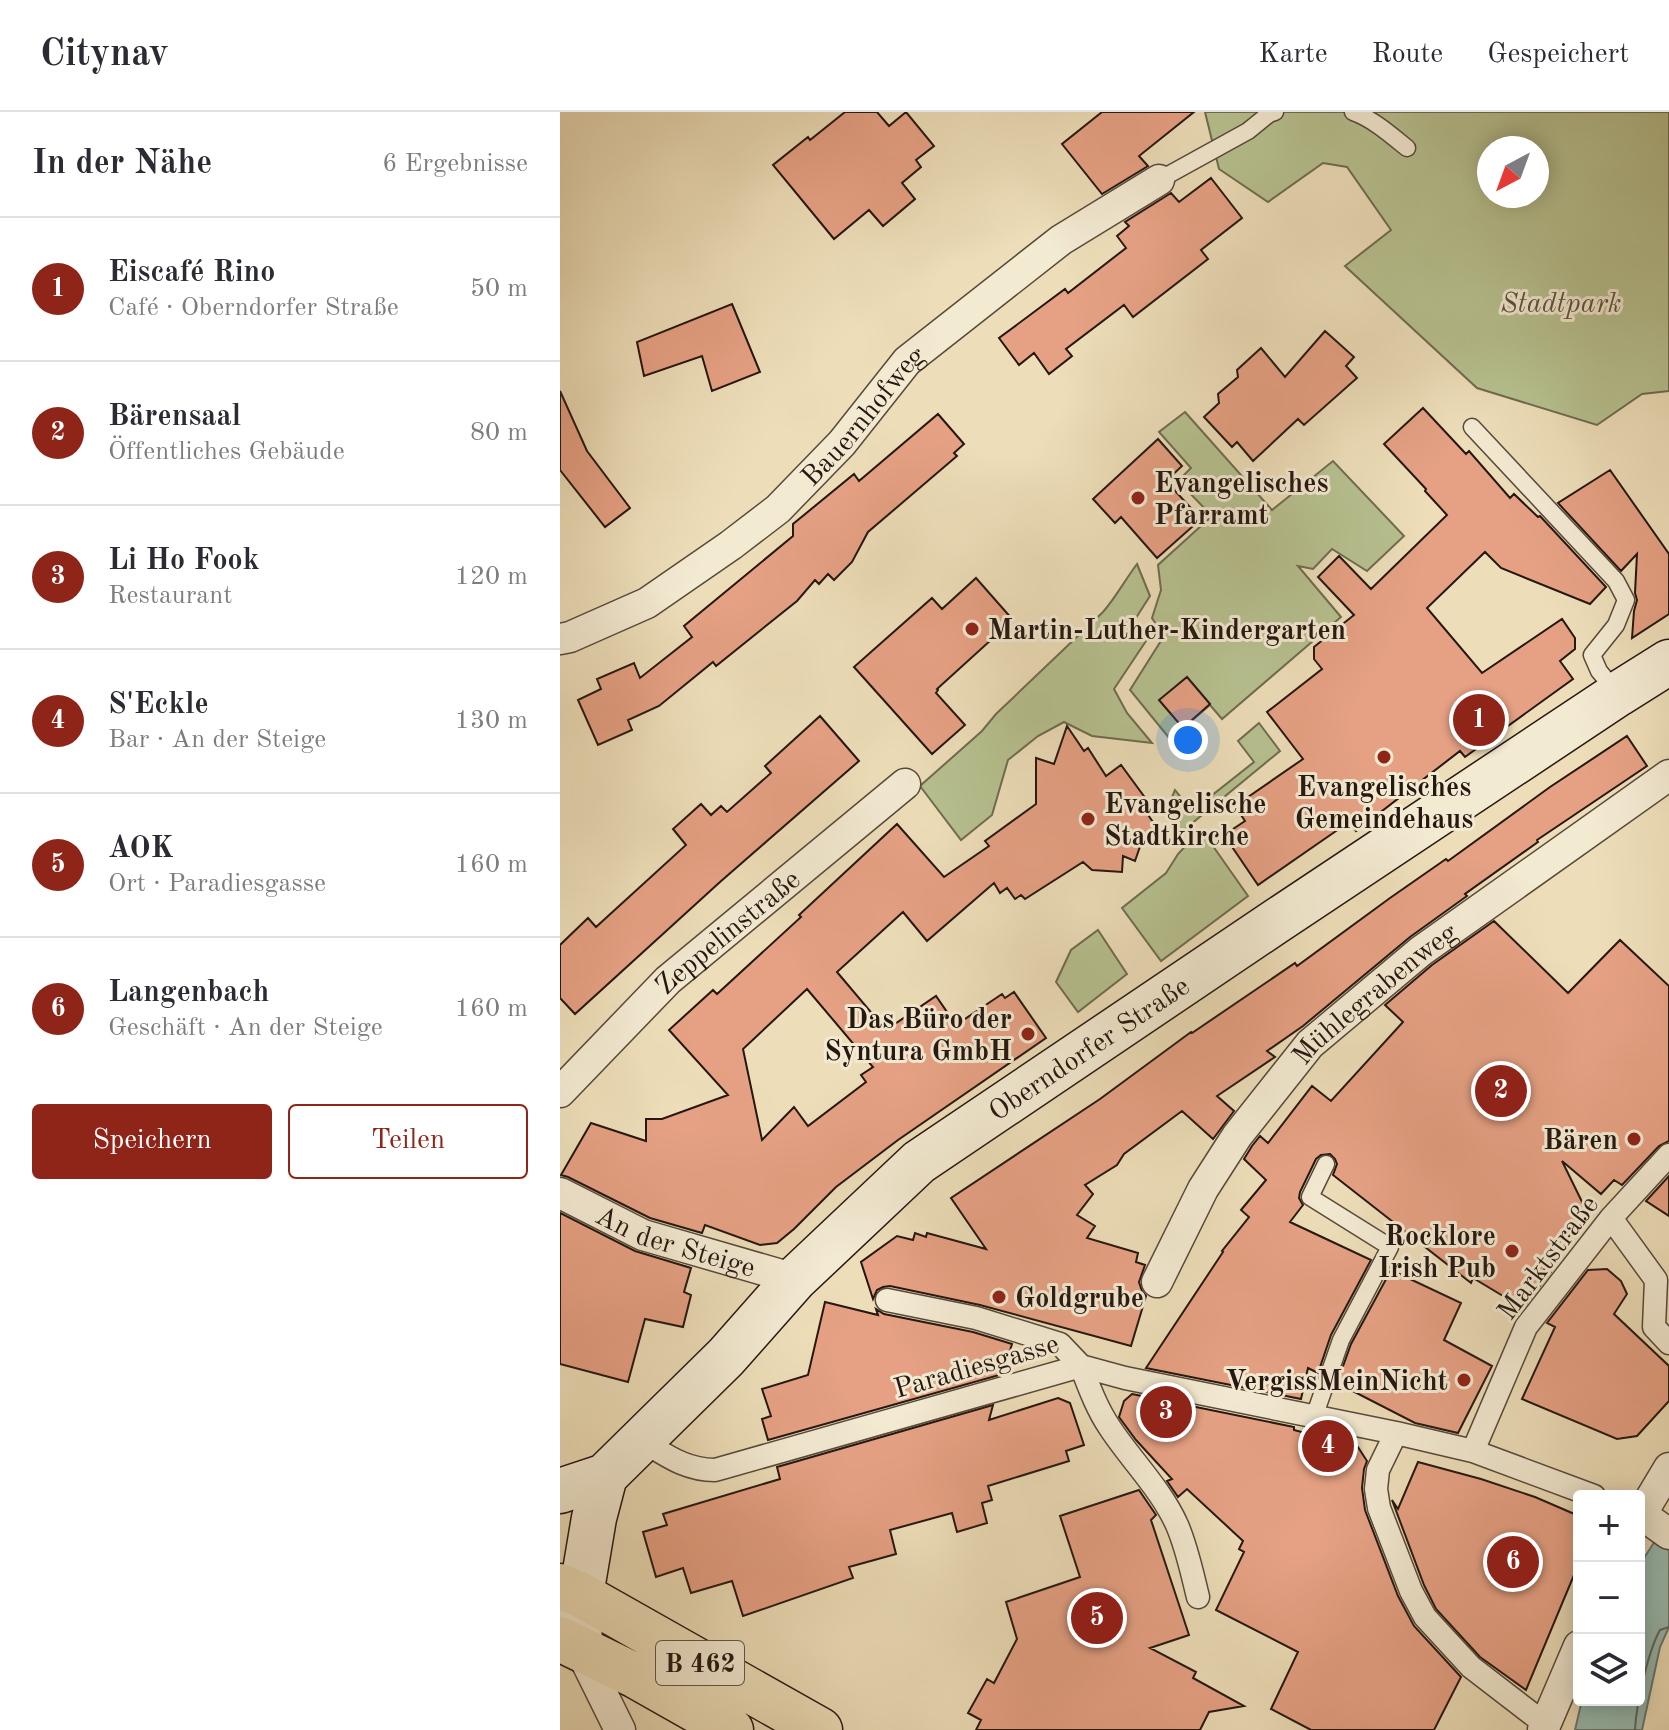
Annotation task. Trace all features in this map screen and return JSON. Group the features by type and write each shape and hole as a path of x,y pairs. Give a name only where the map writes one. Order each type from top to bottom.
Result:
{"main road":[{"name":"Oberndorfer Straße","path":"560,1491 605,1476 726,1357 795,1279 919,1162 1669,662"},
{"path":"569,1643 571,1590 605,1476"},
{"name":"B 462","path":"571,1590 820,1730"},
{"name":"B 462","path":"569,1643 636,1676 731,1730"}],"street":[{"name":"Bauernhofweg","path":"560,639 647,603 778,509 842,443 907,361 1061,240 1159,180"},
{"name":"Mühlegrabenweg","path":"1157,1282 1203,1189 1237,1136 1310,1044 1421,951 1669,775"},
{"name":"Zeppelinstraße","path":"560,1092 668,980 905,784"},
{"name":"Marktstraße","path":"1473,1451 1526,1327 1611,1218 1669,1155"},
{"name":"An der Steige","path":"560,1193 643,1235 795,1279"},
{"path":"1611,1218 1656,1280 1654,1327 1669,1343"},
{"path":"887,1300 976,1318 1060,1344 1081,1366 1125,1378 1473,1451 1578,1490"},
{"name":"Paradiesgasse","path":"641,1440 698,1470 715,1470 1081,1366 1108,1426 1159,1494 1176,1524 1187,1552 1198,1597"},
{"path":"1396,1433 1378,1470 1376,1489 1379,1508 1411,1591 1425,1617 1471,1667 1544,1727 1573,1660"},
{"path":"1650,1521 1669,1468"},
{"path":"569,1643 620,1730"}],"lane":[{"path":"1159,180 1248,131 1275,112"},
{"path":"1353,112 1389,133 1407,148"},
{"path":"1472,427 1616,581 1626,600 1616,625 1592,655 1599,671 1618,694"},
{"path":"1314,1417 1341,1340 1390,1247 1310,1197 1326,1164"}],"green space":[{"name":"Stadtpark","path":"1205,112 1669,112 1669,391 1642,394 1597,425 1477,388 1345,266 1391,230 1347,167 1323,163 1268,202 1219,169"},
{"path":"1185,412 1272,510 1333,461 1404,536 1367,571 1332,549 1313,569 1298,566 1341,617 1222,719 1210,705 1170,739 1130,690 1164,636 1152,618 1161,590 1158,565 1212,516 1178,481 1191,468 1159,432"},
{"path":"1137,564 1150,596 1134,621 1146,641 1114,689 1127,713 1152,743 1092,736 1064,722 1038,736 1008,760 992,815 961,840 920,786 982,731 1103,612"},
{"path":"1259,723 1280,751 1179,834 1170,812 1175,790 1192,811 1254,762 1238,741"},
{"path":"1201,829 1248,896 1161,961 1122,908 1166,873 1178,854"},
{"path":"1098,930 1127,974 1078,1012 1056,982 1071,950"}],"water":[{"path":"1669,1526 1669,1627 1660,1647 1642,1730 1575,1730 1581,1706 1645,1706 1645,1557"}],"building":[{"path":"845,112 877,112 889,126 906,112 934,146 916,160 921,167 902,183 915,199 883,226 869,210 834,239 773,165"},
{"path":"1102,112 1194,112 1139,156 1148,166 1102,194 1062,144"},
{"path":"1211,178 1242,218 1201,250 1208,259 1133,317 1124,305 1066,349 1072,356 1049,374 1034,353 1019,365 999,338 1065,289 1068,293 1126,248 1117,236 1129,226 1125,222 1171,193 1179,202"},
{"path":"732,304 760,372 712,391 702,356 644,376 637,342"},
{"path":"1325,331 1354,357 1346,366 1357,378 1304,425 1298,419 1253,461 1237,442 1232,447 1204,417 1219,403 1218,394 1238,377 1237,370 1261,348 1285,377"},
{"path":"560,391 587,451 630,508 605,527 560,470"},
{"path":"1423,408 1466,454 1469,451 1510,498 1514,494 1540,516 1606,587 1590,604 1501,568 1485,552 1427,608 1482,673 1562,619 1575,638 1575,649 1560,661 1573,679 1465,757 1460,751 1356,831 1349,822 1258,885 1224,835 1245,821 1235,806 1303,759 1267,712 1322,669 1314,659 1314,647 1354,615 1318,577 1339,556 1371,589 1447,515 1384,444"},
{"path":"938,414 964,444 954,453 957,456 868,532 852,562 834,580 828,574 819,584 815,580 797,601 716,666 713,662 659,706 628,720 632,730 598,745 578,700 601,689 597,679 634,663 640,678 692,637 684,626 793,536 793,524 854,474 859,481"},
{"name":"Evangelisches Pfarramt","path":"1158,439 1182,466 1166,481 1201,519 1157,558 1121,517 1115,523 1093,499"},
{"path":"1610,470 1669,554 1669,614 1632,638 1637,600 1637,554 1621,571 1558,503"},
{"path":"976,578 1013,620 937,689 936,693 965,725 932,754 854,667 932,598 942,609"},
{"path":"1187,677 1210,704 1183,728 1159,700"},
{"path":"820,716 859,761 575,1014 560,998 560,945 588,918 596,927 686,845 673,829 701,804 711,815 721,806 727,812 771,773 765,766"},
{"path":"1067,726 1084,751 1088,748 1106,776 1121,765 1146,799 1140,803 1157,828 1143,838 1135,861 1123,856 1122,872 1092,870 1083,862 1025,899 1021,895 1015,899 1007,888 1000,893 994,883 927,941 903,912 837,972 886,1030 936,996 956,1025 1002,994 1005,998 1014,992 1046,1038 898,1140 836,1187 777,1243 760,1245 705,1225 702,1233 650,1218 561,1175 591,1123 646,1141 646,1119 662,1119 728,1095 669,1030 713,990 717,994 897,824 944,877 989,846 985,841 1036,804 1036,758 1054,764","holes":["807,989 873,1067 861,1075 866,1082 808,1126 794,1107 762,1140 743,1049"]},
{"path":"1627,736 1647,766 1537,840 1465,894 1467,896 1410,937 1303,1026 1267,1051 1275,1057 1217,1096 1234,1111 1213,1139 1182,1111 1124,1154 1117,1165 1085,1185 1093,1194 1077,1215 1095,1226 1087,1238 1138,1253 1136,1262 1145,1265 1139,1282 1146,1296 1131,1346 980,1305 890,1286 877,1290 873,1299 861,1262 897,1236 913,1240 915,1233 926,1237 927,1233 986,1249 951,1198 1100,1099 1191,1032 1295,963 1297,966 1390,898"},
{"path":"1494,921 1568,993 1620,940 1669,986 1669,1141 1659,1146 1622,1185 1614,1180 1601,1194 1562,1161 1587,1212 1541,1274 1550,1273 1523,1308 1473,1278 1471,1283 1333,1175 1337,1164 1335,1159 1330,1154 1321,1155 1300,1192 1303,1205 1290,1222 1371,1260 1331,1335 1318,1373 1308,1368 1301,1399 1146,1368 1222,1251 1249,1217 1241,1210 1266,1180 1244,1159 1252,1146 1260,1136 1268,1143 1312,1086 1331,1101 1403,1022 1385,1005 1432,965"},
{"path":"1669,1176 1669,1216 1646,1201"},
{"path":"560,1213 635,1251 691,1268 684,1292 691,1295 683,1327 645,1319 628,1382 560,1364"},
{"path":"1607,1269 1621,1281 1627,1294 1614,1314 1669,1366 1669,1401 1637,1436 1617,1439 1522,1399 1555,1327 1547,1323 1588,1270"},
{"path":"1391,1270 1461,1303 1444,1340 1492,1366 1458,1433 1415,1423 1337,1383 1351,1344"},
{"path":"825,1302 878,1315 876,1309 884,1314 973,1332 1012,1344 1003,1374 768,1440 762,1419 771,1416 762,1389 808,1375"},
{"path":"1132,1394 1294,1427 1294,1430 1358,1447 1367,1461 1362,1488 1365,1510 1398,1596 1414,1626 1461,1677 1434,1730 1311,1730 1271,1709 1298,1652 1216,1610 1244,1552 1239,1549 1243,1541 1187,1489 1178,1497 1167,1481 1172,1479 1119,1417 1124,1401"},
{"path":"1058,1398 1070,1403 1084,1445 1066,1451 1069,1461 988,1486 992,1500 982,1503 987,1523 957,1532 952,1513 890,1530 896,1554 849,1567 853,1578 743,1616 732,1581 691,1593 683,1568 656,1577 643,1532 667,1525 663,1514 780,1479 777,1467 993,1405 989,1420"},
{"path":"1418,1462 1481,1479 1573,1513 1573,1577 1526,1690 1480,1657 1436,1609 1392,1500 1398,1509"},
{"path":"1139,1490 1156,1515 1151,1520 1189,1635 1150,1648 1196,1672 1193,1678 1244,1706 1209,1712 1200,1730 976,1730 981,1720 968,1713 987,1679 994,1683 1017,1639 1006,1602 1080,1577 1060,1516"}],"place":[{"name":"Evangelisches Pfarramt","path":"1138,498"},
{"name":"Martin-Luther-Kindergarten","path":"972,629"},
{"name":"Eiscafé Rino","path":"1479,720"},
{"name":"Evangelisches Gemeindehaus","path":"1384,757"},
{"name":"Evangelische Stadtkirche","path":"1088,819"},
{"name":"Das Büro der Syntura GmbH","path":"1028,1034"},
{"name":"Bärensaal","path":"1501,1091"},
{"name":"Bären","path":"1634,1139"},
{"name":"Rocklore Irish Pub","path":"1512,1251"},
{"name":"Goldgrube","path":"999,1297"},
{"name":"VergissMeinNicht","path":"1464,1380"},
{"name":"Li Ho Fook","path":"1166,1412"},
{"name":"S'Eckle","path":"1328,1446"},
{"name":"Langenbach","path":"1513,1562"},
{"name":"AOK","path":"1097,1618"}]}
